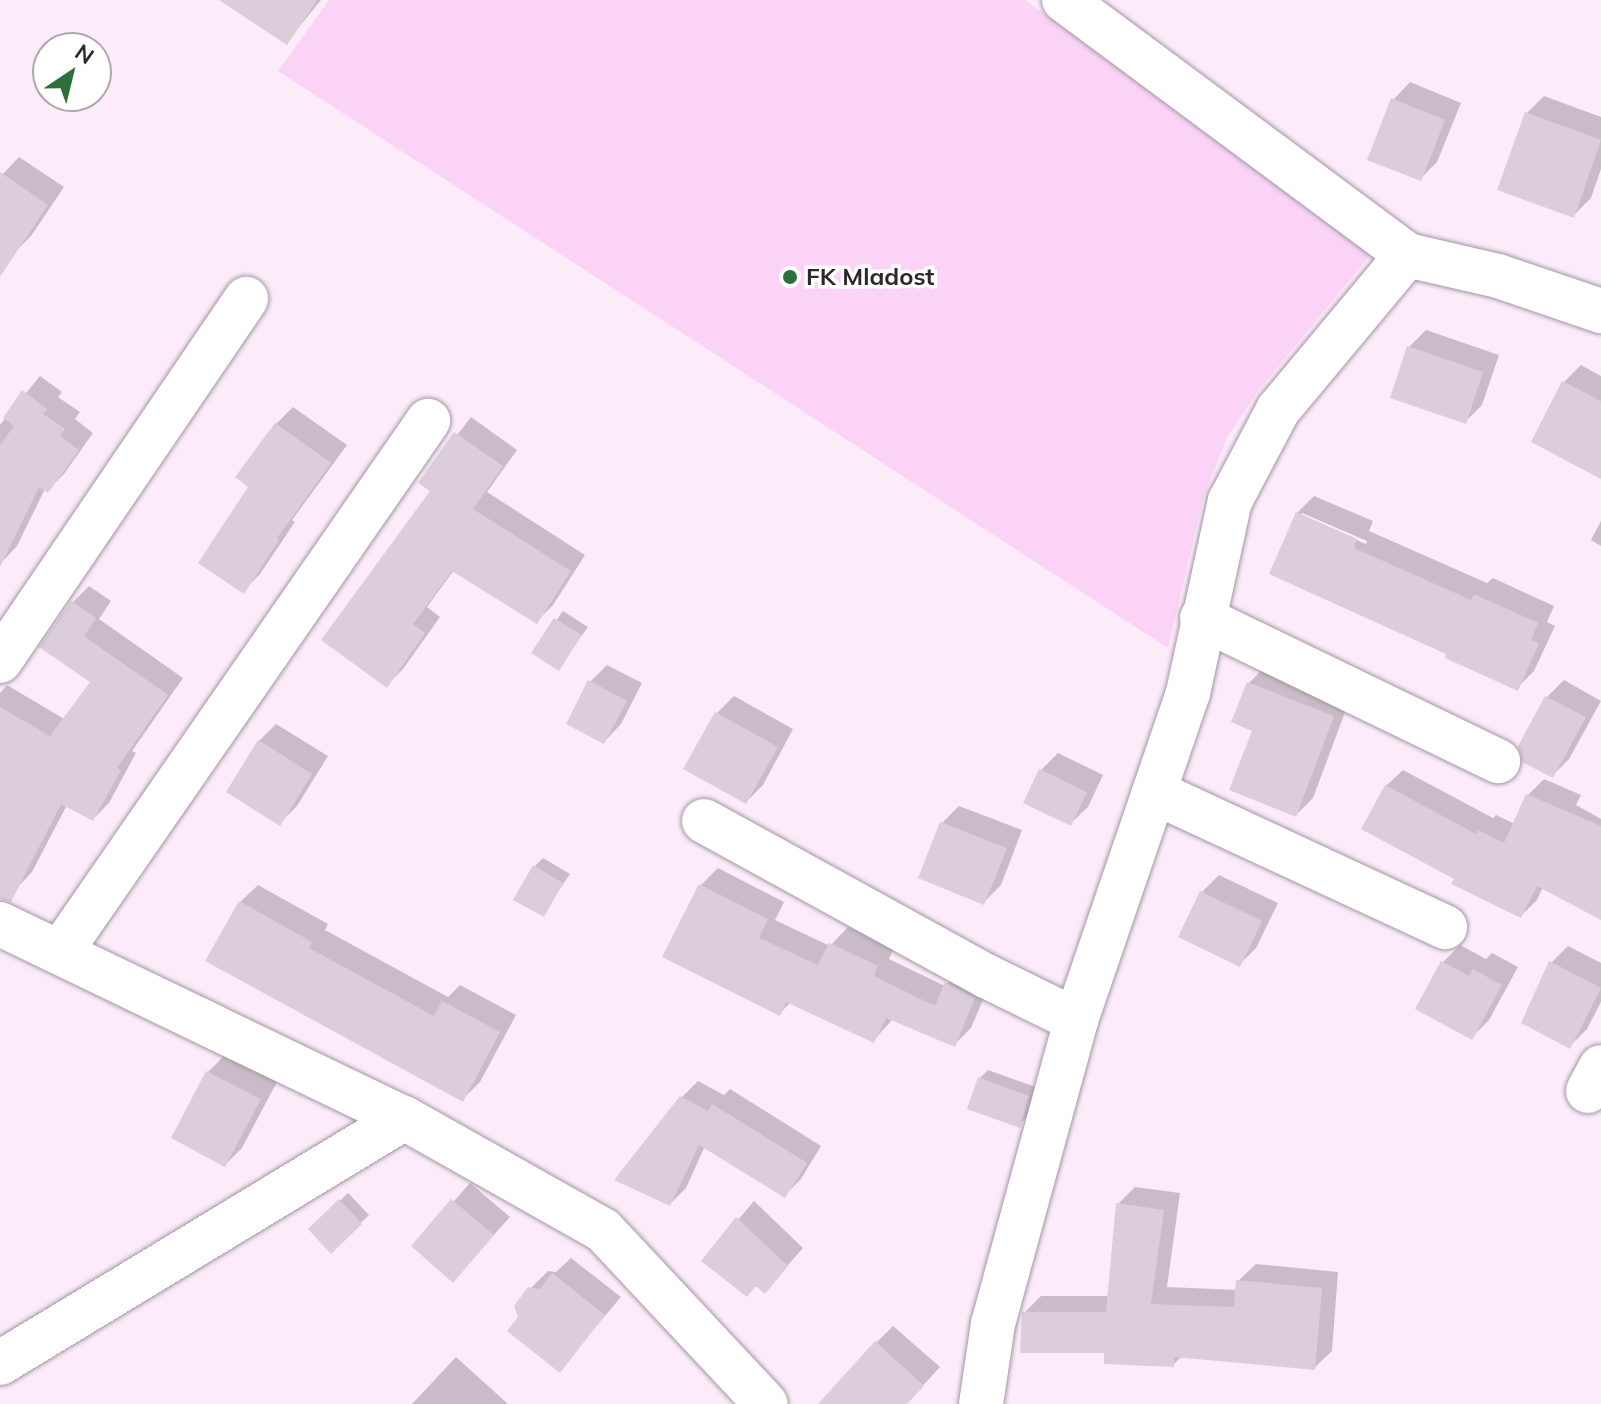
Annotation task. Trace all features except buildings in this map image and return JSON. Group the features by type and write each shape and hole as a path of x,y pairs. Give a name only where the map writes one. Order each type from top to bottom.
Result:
{"street":[{"path":"1064,0 1407,255 1498,276 1601,311"},
{"path":"981,1404 993,1324 1076,1020 1188,693 1230,501 1278,410 1407,255"},
{"path":"0,661 246,299"},
{"path":"61,951 428,421"},
{"path":"1202,618 1498,761"},
{"path":"1154,792 1445,927"},
{"path":"704,821 986,976 1076,1020"},
{"path":"0,924 404,1118 603,1230 766,1404"},
{"path":"0,1363 404,1118"}],"shaded area":[{"path":"329,0 1025,0 1371,254 1258,391 1227,438 1204,495 1168,648 278,71"}],"place":[{"name":"FK Mladost","path":"790,277"}]}
